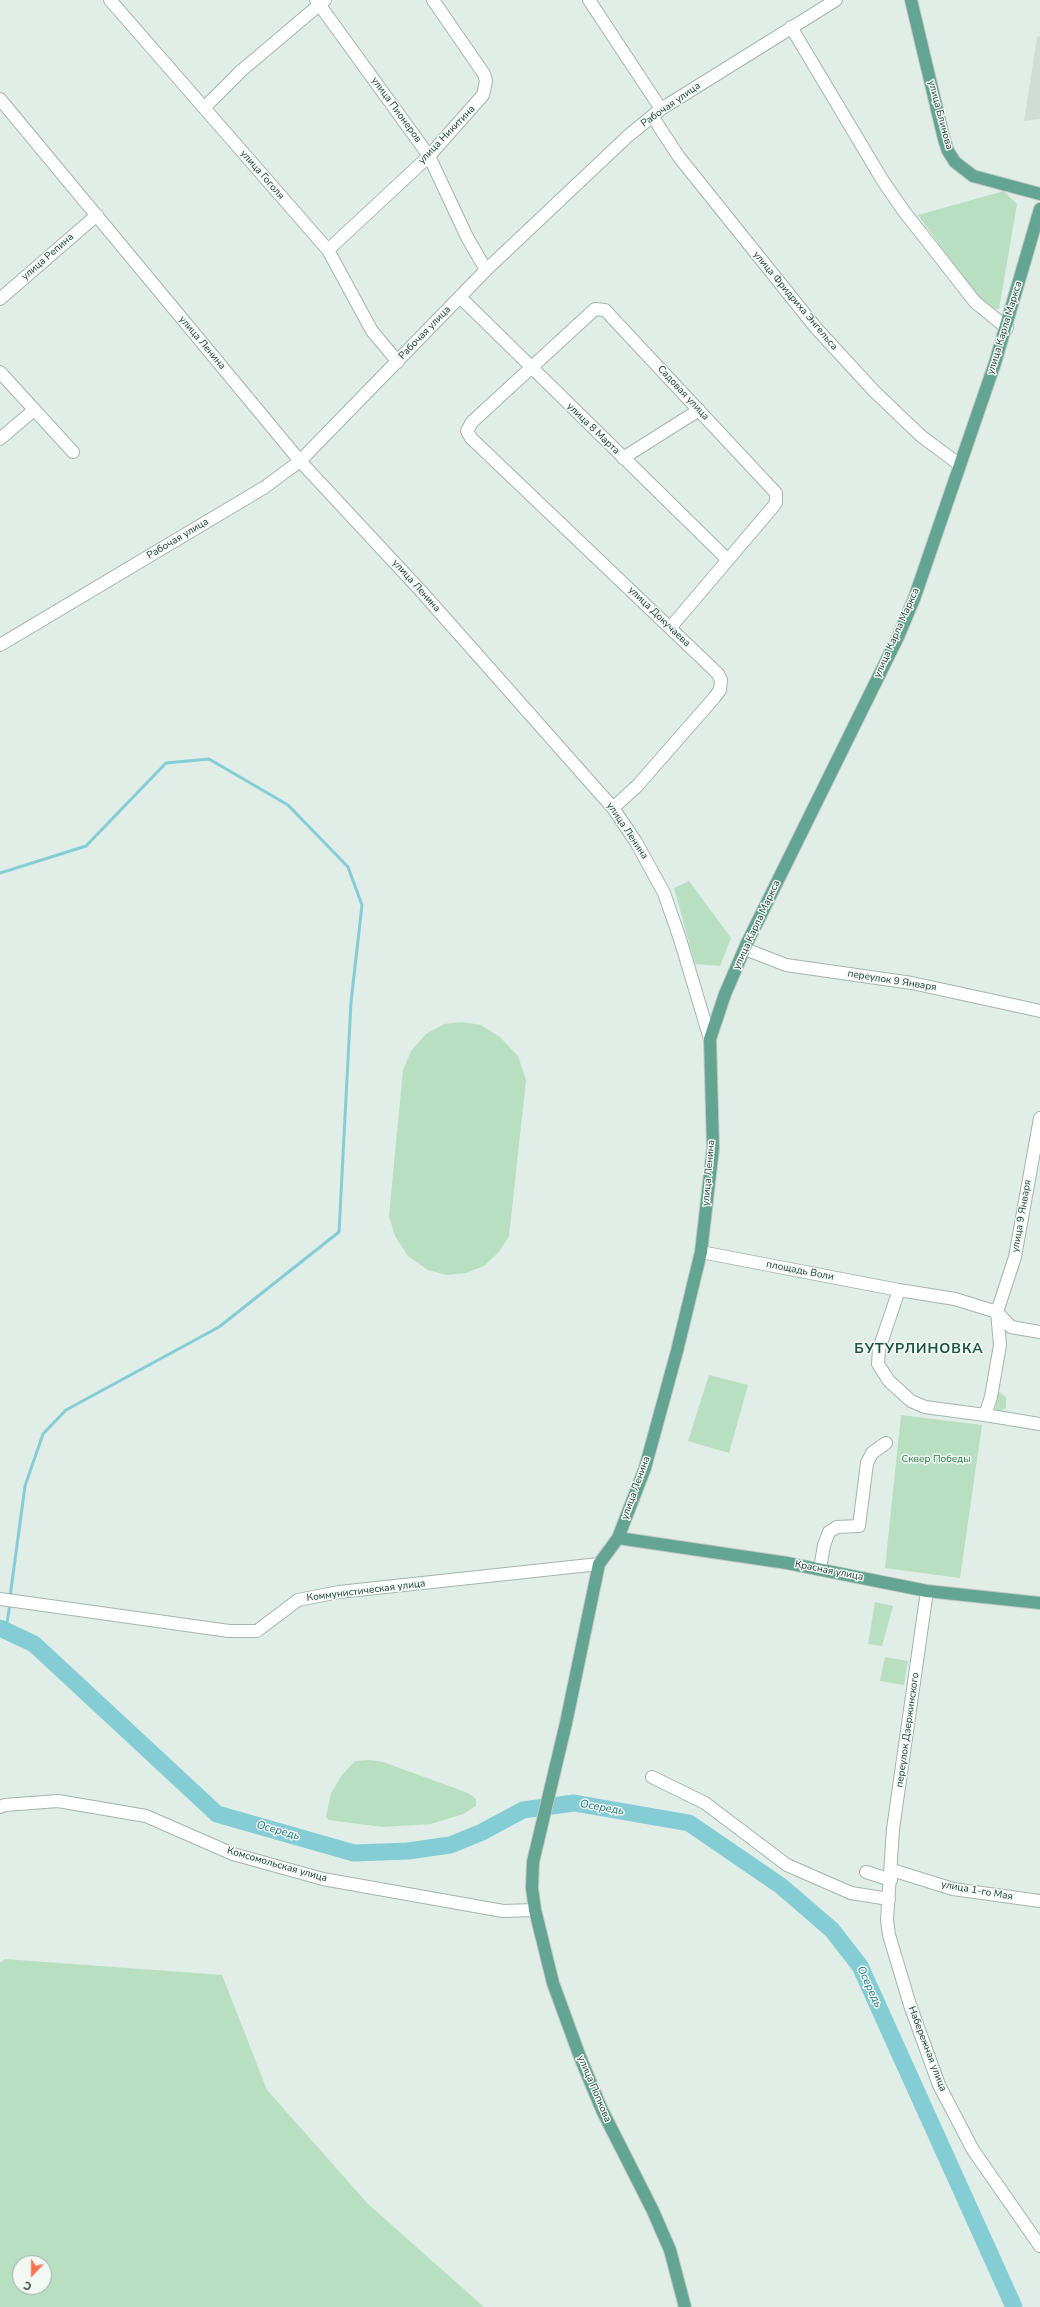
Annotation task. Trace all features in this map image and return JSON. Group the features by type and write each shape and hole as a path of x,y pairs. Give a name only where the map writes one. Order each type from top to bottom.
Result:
{"main road":[{"name":"улица Блинова","path":"911,0 944,138 948,151 955,162 973,176 1040,194"},
{"name":"улица Карла Маркса","path":"710,1039 725,994 744,949 898,637 914,599 1007,328 1040,209"},
{"name":"улица Ленина","path":"532,1862 558,1755 599,1564 618,1538 645,1468 677,1351 701,1252 713,1148 710,1039"},
{"name":"Красная улица","path":"618,1538 644,1540 820,1569 927,1591 1040,1603"},
{"name":"улица Попкова","path":"532,1862 532,1888 535,1910 553,1983 580,2057 602,2110 653,2211 670,2250 685,2307"}],"street":[{"name":"улица Гоголя","path":"110,0 328,250 372,331 398,362"},
{"name":"улица Никитина","path":"328,250 429,156 483,95 486,81 484,74 433,0"},
{"name":"улица Фридриха Энгельса","path":"589,0 656,113 679,157 816,328 874,391 920,436 960,465"},
{"name":"Рабочая улица","path":"0,645 265,487 300,461 486,270 628,136 656,113 836,0"},
{"path":"204,108 241,71 320,2"},
{"name":"улица Пионеров","path":"320,2 429,156 467,237 486,270"},
{"path":"791,27 883,181 903,210 974,302 1007,328"},
{"name":"улица Ленина","path":"0,99 300,461 425,596 612,808 636,842 664,893 680,938 710,1039"},
{"name":"улица Репина","path":"0,300 97,215"},
{"name":"улица 8 Марта","path":"460,297 728,560"},
{"name":"Садовая улица","path":"471,438 467,431 470,425 588,313 600,308 609,314 776,494 776,503 670,628"},
{"path":"0,372 73,452"},
{"path":"0,439 34,410"},
{"path":"623,458 699,410"},
{"name":"улица Докучаева","path":"471,438 718,674 722,685 714,698 637,786 612,808"},
{"name":"переулок 9 Января","path":"744,949 786,965 912,983 1040,1011"},
{"name":"улица 9 Января","path":"997,1312 1015,1257 1040,1118"},
{"name":"площадь Воли","path":"701,1252 899,1290 955,1299 997,1312 1011,1327 1040,1332"},
{"path":"899,1290 879,1349 878,1364 889,1380 911,1401 925,1407 1040,1424"},
{"path":"985,1415 991,1397 1000,1345 997,1312"},
{"path":"820,1569 824,1545 829,1532 837,1527 859,1526 867,1463 872,1453 886,1443"},
{"name":"Коммунистическая улица","path":"2,1600 229,1631 257,1630 298,1600 339,1592 599,1564"},
{"name":"переулок Дзержинского","path":"891,1875 893,1829 927,1591"},
{"path":"652,1777 706,1803 787,1865 851,1893 889,1899"},
{"name":"Комсомольская улица","path":"0,1807 5,1805 58,1801 146,1816 233,1854 323,1880 503,1912 535,1910"},
{"name":"улица 1-го Мая","path":"866,1872 891,1875 953,1889 1040,1902"},
{"name":"Набережная улица","path":"891,1875 888,1935 910,2005 939,2085 973,2150 1040,2246"}],"shaded area":[{"path":"1040,36 1040,119 1024,121 1037,37"}],"green space":[{"path":"1004,191 1017,204 999,309 985,308 918,215"},
{"path":"689,881 731,938 720,966 695,964 674,888"},
{"path":"462,1022 481,1025 500,1037 518,1056 526,1080 509,1236 499,1252 484,1266 466,1273 447,1275 428,1270 408,1256 395,1236 389,1216 403,1070 411,1051 426,1034 444,1024"},
{"path":"709,1375 748,1385 729,1453 688,1441"},
{"path":"998,1391 1006,1397 1006,1408 995,1413"},
{"name":"Сквер Победы","path":"901,1415 982,1425 960,1578 885,1568"},
{"path":"875,1602 893,1606 882,1646 868,1644"},
{"path":"885,1657 908,1661 904,1685 880,1681"},
{"path":"370,1760 383,1762 468,1793 476,1799 476,1806 463,1814 431,1824 382,1827 329,1820 326,1817 331,1793 342,1775 355,1761"},
{"path":"5,1959 222,1975 267,2090 368,2204 484,2307 0,2307 0,1963"}],"waterway":[{"path":"0,873 86,846 166,763 209,759 288,805 348,867 362,905 351,1002 339,1232 219,1327 66,1410 43,1434 25,1486 10,1597"},
{"path":"6,1630 10,1603"},
{"name":"Осередь","path":"0,1628 34,1644 217,1814 354,1853 408,1851 450,1845 482,1832 523,1810 574,1803 689,1823 781,1886 832,1930 860,1966 1014,2307"}],"district":[{"name":"БУТУРЛИНОВКА","path":"919,1350"}]}
